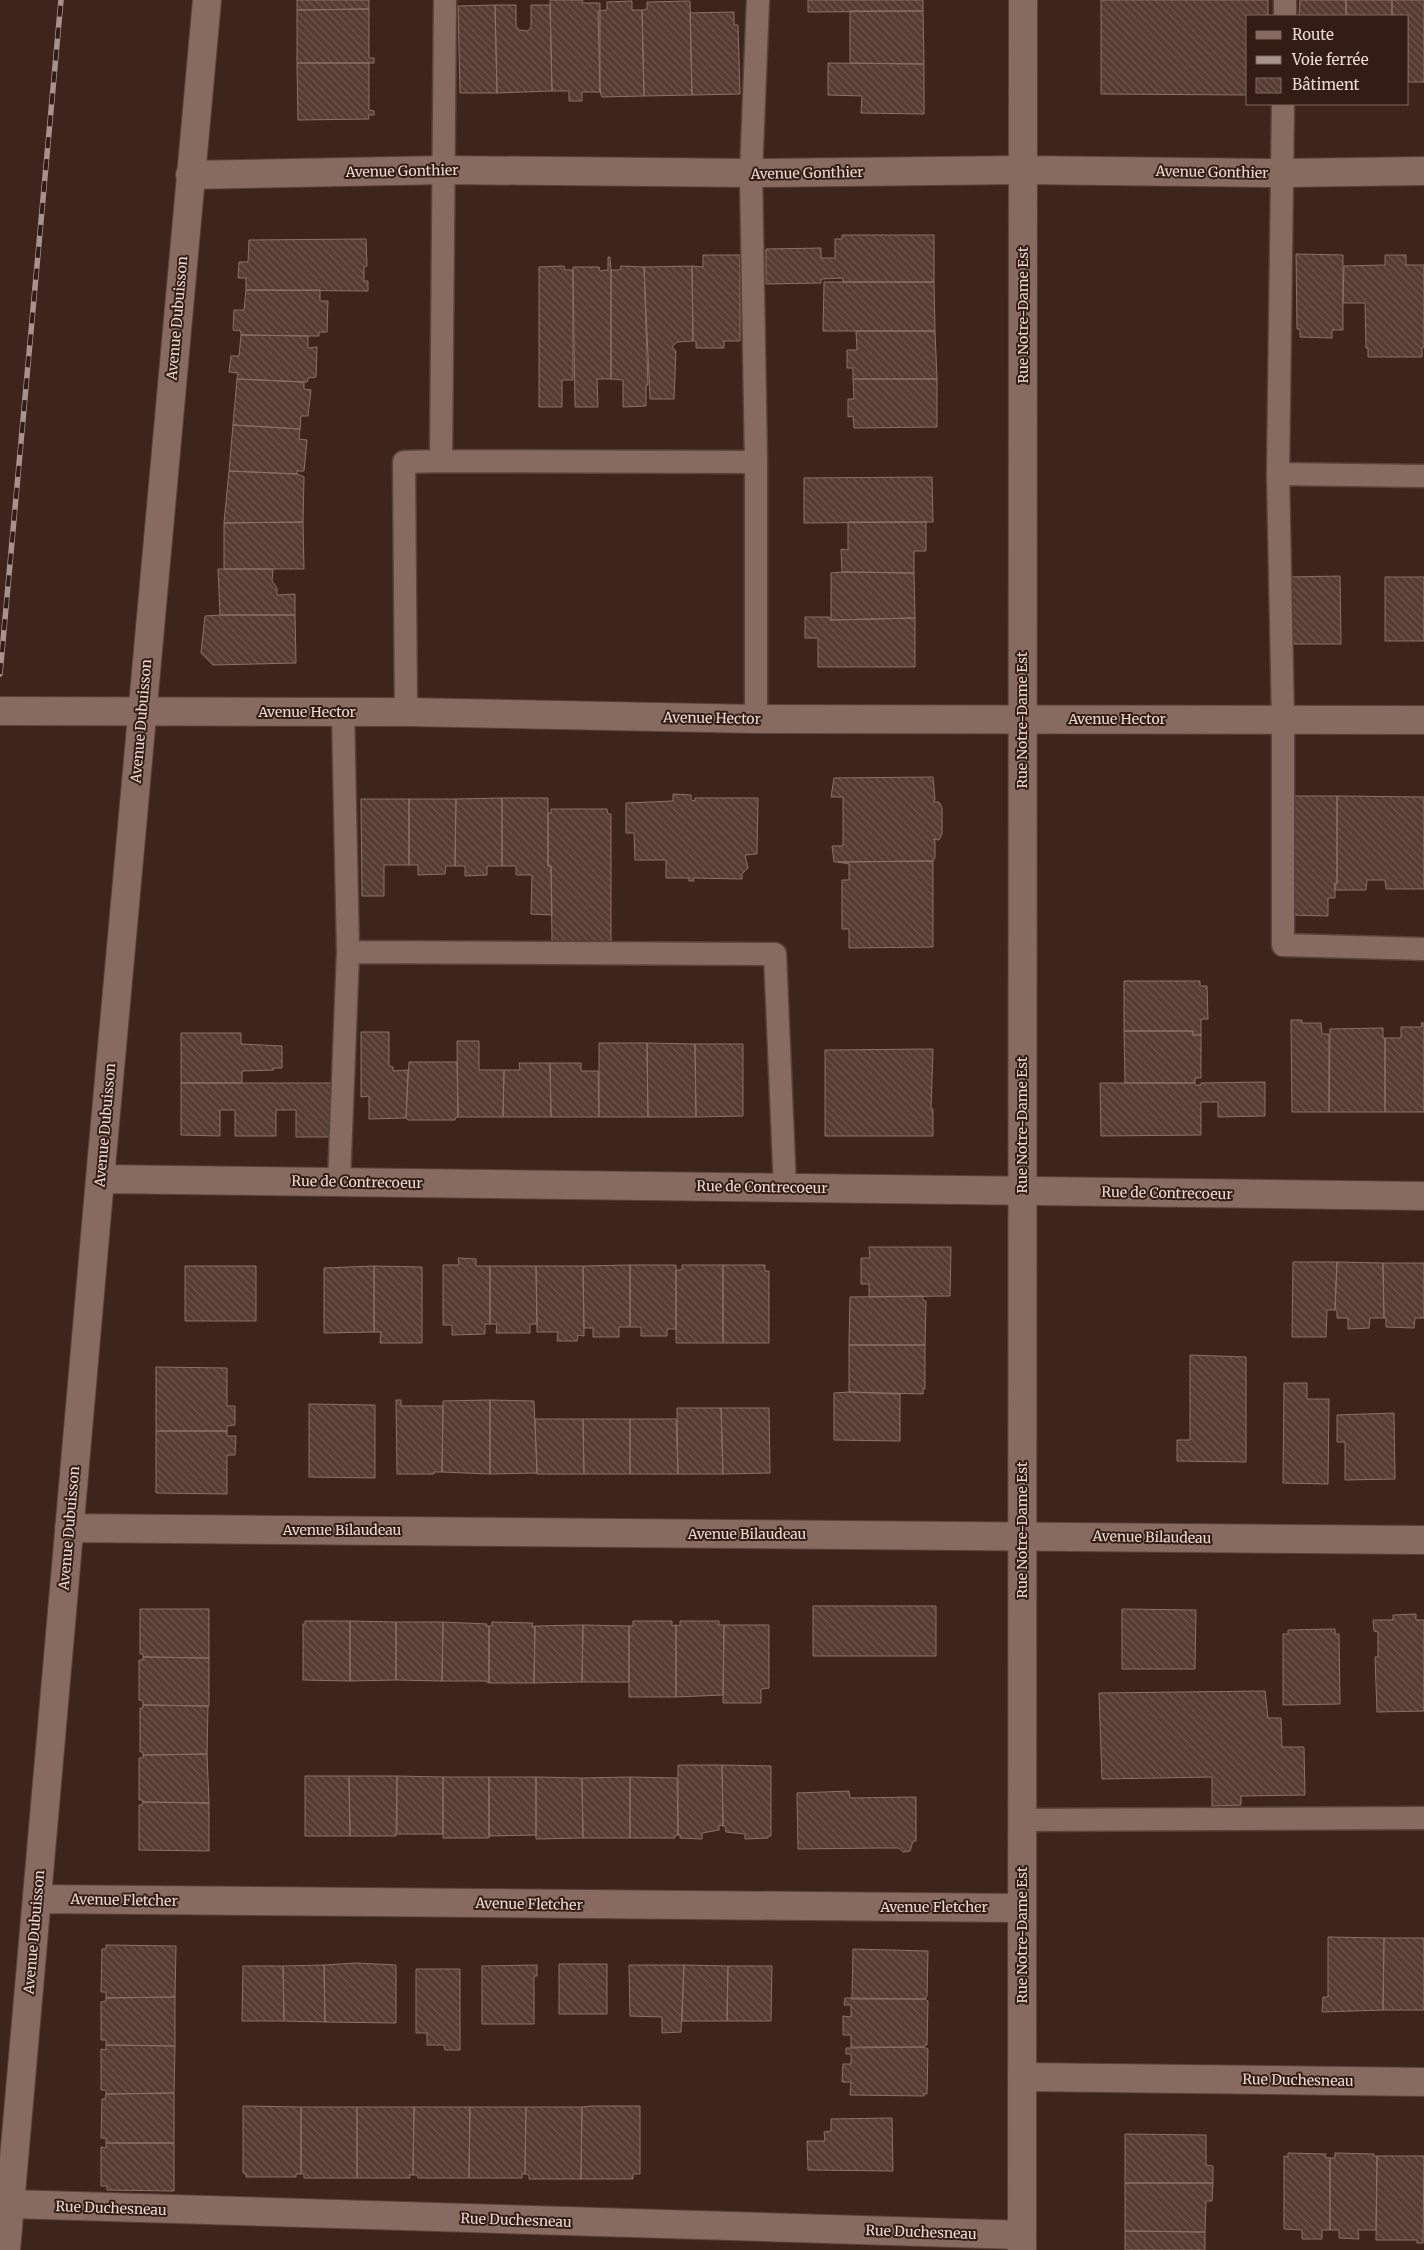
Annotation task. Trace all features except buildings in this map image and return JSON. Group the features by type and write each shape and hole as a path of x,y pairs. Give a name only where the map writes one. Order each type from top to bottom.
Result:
{"street":[{"name":"Avenue Dubuisson","path":"6,2250 100,1179 207,0"},
{"name":"Rue Notre-Dame Est","path":"1022,0 1024,170 1022,2242"},
{"name":"Avenue Gonthier","path":"190,175 445,170 751,173 1024,170 1424,171"},
{"name":"Avenue Hector","path":"0,712 406,712 756,719 1424,720"},
{"name":"Rue de Contrecoeur","path":"100,1179 1424,1196"},
{"name":"Avenue Bilaudeau","path":"69,1528 1424,1540"},
{"name":"Avenue Fletcher","path":"37,1899 1022,1908"},
{"name":"Rue Duchesneau","path":"1022,2077 1424,2082"},
{"name":"Rue Duchesneau","path":"10,2204 1022,2242"}],"lane":[{"path":"441,461 445,0"},
{"path":"756,719 756,462 751,173 758,0"},
{"path":"1284,15 1285,0"},
{"path":"1283,105 1278,474 1283,720 1283,945 1424,949"},
{"path":"406,712 404,462 756,462"},
{"path":"1278,474 1424,476"},
{"path":"339,1182 348,952 342,712"},
{"path":"348,952 775,954 785,1188"},
{"path":"1022,1820 1424,1818"}],"railway":[{"path":"0,674 61,0"}]}
